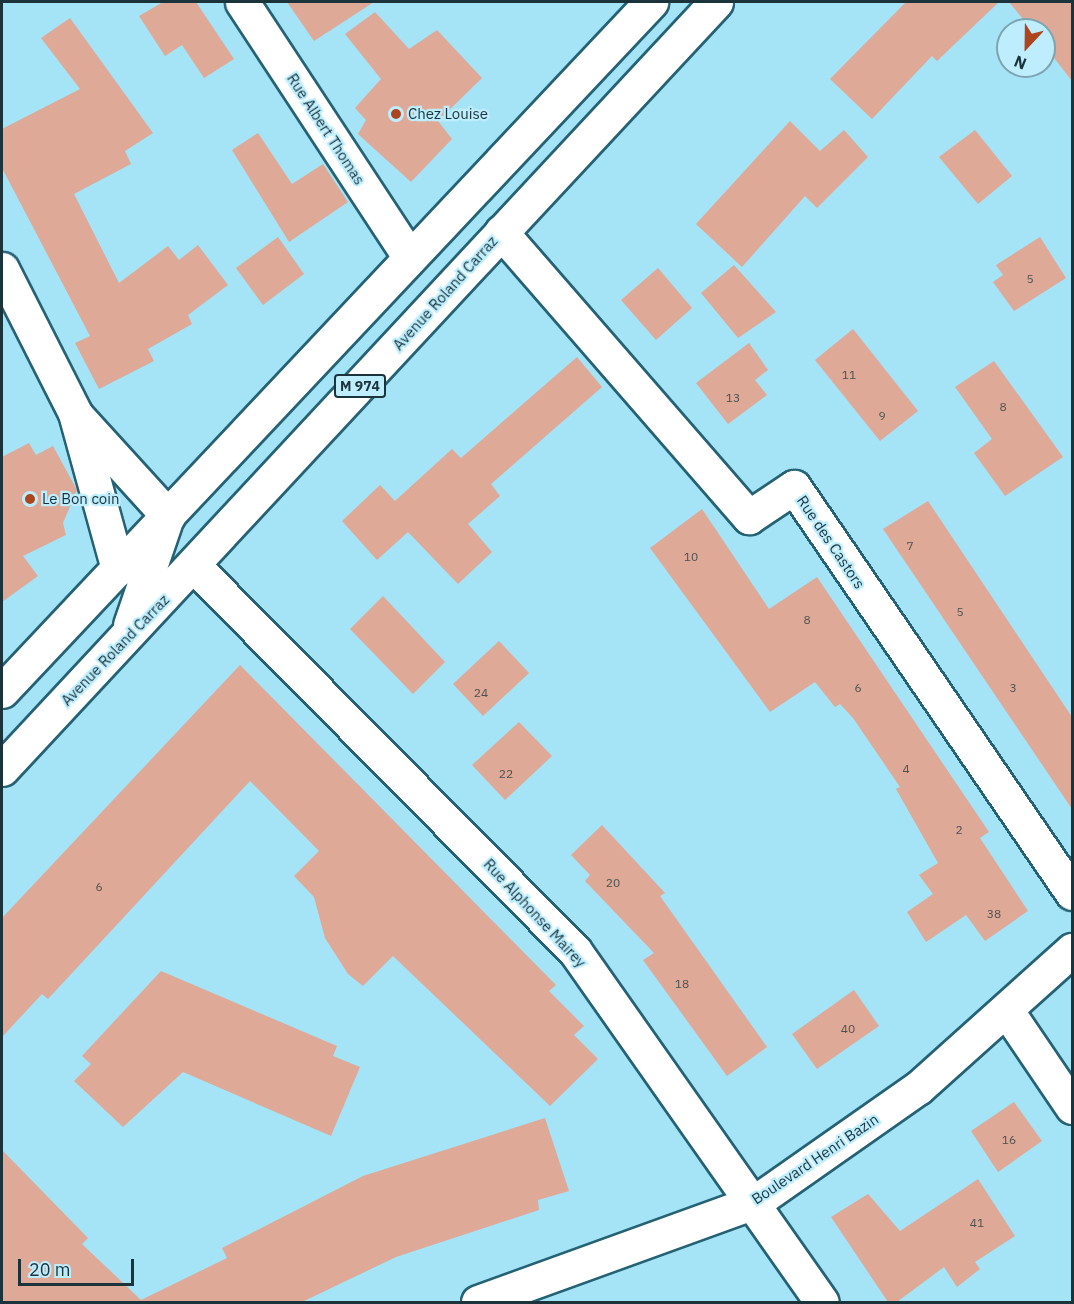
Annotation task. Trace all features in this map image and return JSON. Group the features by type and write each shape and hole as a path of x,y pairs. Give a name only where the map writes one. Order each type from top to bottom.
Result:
{"street":[{"name":"Rue Albert Thomas","path":"242,2 409,256"},
{"path":"2,691 409,256 651,2"},
{"name":"Avenue Roland Carraz","path":"2,769 195,567 501,232 716,2"},
{"name":"Rue des Castors","path":"501,232 749,518 794,487 1072,894"},
{"path":"2,268 75,413 118,569"},
{"path":"75,413 168,516"},
{"path":"124,640 168,516"},
{"name":"Rue Alphonse Mairey","path":"195,567 575,951 755,1202 822,1302"},
{"name":"Boulevard Henri Bazin","path":"478,1302 755,1202 918,1088 1007,1011 1072,950"},
{"path":"1007,1011 1072,1107"}],"building":[{"path":"163,2 196,2 234,59 204,78 182,45 165,56 139,16"},
{"path":"287,2 374,2 314,41"},
{"path":"906,2 999,2 937,61 932,56 872,119 830,79"},
{"path":"1009,2 1072,2 1072,81 1056,60 1056,18 1022,18"},
{"path":"375,12 409,49 437,30 482,78 438,121 452,139 411,182 358,134 366,120 355,108 381,79 345,34"},
{"path":"70,18 153,133 125,151 131,164 74,194 119,283 168,246 179,260 198,245 228,285 188,315 192,324 148,349 154,361 99,389 75,343 90,336 2,168 2,129 80,89 41,38"},
{"path":"790,121 820,151 844,130 868,157 817,208 805,196 742,267 696,224"},
{"path":"975,130 1012,176 978,204 939,157"},
{"path":"258,133 292,184 323,164 348,202 289,242 232,150"},
{"path":"278,237 304,274 263,305 236,268"},
{"path":"1040,237 1066,278 1014,311 993,282 1003,275 996,265"},
{"path":"734,265 776,312 738,338 701,293"},
{"path":"658,268 692,308 656,340 621,300"},
{"path":"853,329 918,411 880,441 815,360"},
{"path":"749,343 768,370 755,380 767,395 728,424 696,383"},
{"path":"577,357 602,387 491,484 500,496 468,524 492,552 458,584 408,532 377,560 342,521 380,485 395,501 452,449 461,458"},
{"path":"994,361 1063,457 1005,496 974,453 992,439 955,387"},
{"name":"Le Bon coin","path":"29,443 36,455 53,446 77,490 63,523 66,535 23,556 38,576 2,602 2,457"},
{"path":"928,501 1072,717 1072,809 883,529"},
{"path":"702,509 769,609 817,577 989,832 980,838 1028,911 985,941 966,915 926,942 907,912 933,894 919,875 938,863 896,789 900,787 853,718 840,704 835,707 815,682 770,712 650,548"},
{"path":"383,596 445,662 413,694 350,629"},
{"path":"499,641 529,673 483,716 453,684"},
{"path":"240,665 556,985 549,991 584,1026 574,1035 598,1059 550,1106 393,956 363,986 348,974 325,938 314,897 294,876 319,851 250,781 48,999 42,994 2,1037 2,918"},
{"path":"519,722 552,756 505,800 472,765"},
{"path":"602,825 665,893 660,896 767,1047 727,1076 643,960 654,953 585,881 590,875 571,855"},
{"path":"161,971 337,1046 333,1056 360,1067 331,1136 183,1072 123,1127 74,1081 91,1064 82,1056"},
{"path":"854,990 879,1026 817,1069 792,1034"},
{"path":"1014,1102 1042,1141 998,1172 971,1131"},
{"path":"545,1118 569,1191 538,1200 539,1210 396,1257 302,1302 2,1302 2,1150 88,1238 82,1244 141,1300 227,1258 222,1248 363,1176"},
{"path":"978,1179 1015,1236 975,1262 980,1269 957,1287 944,1267 897,1302 888,1302 831,1217 868,1194 900,1231"}],"place":[{"name":"Chez Louise","path":"396,114"},
{"name":"Le Bon coin","path":"30,499"}]}
